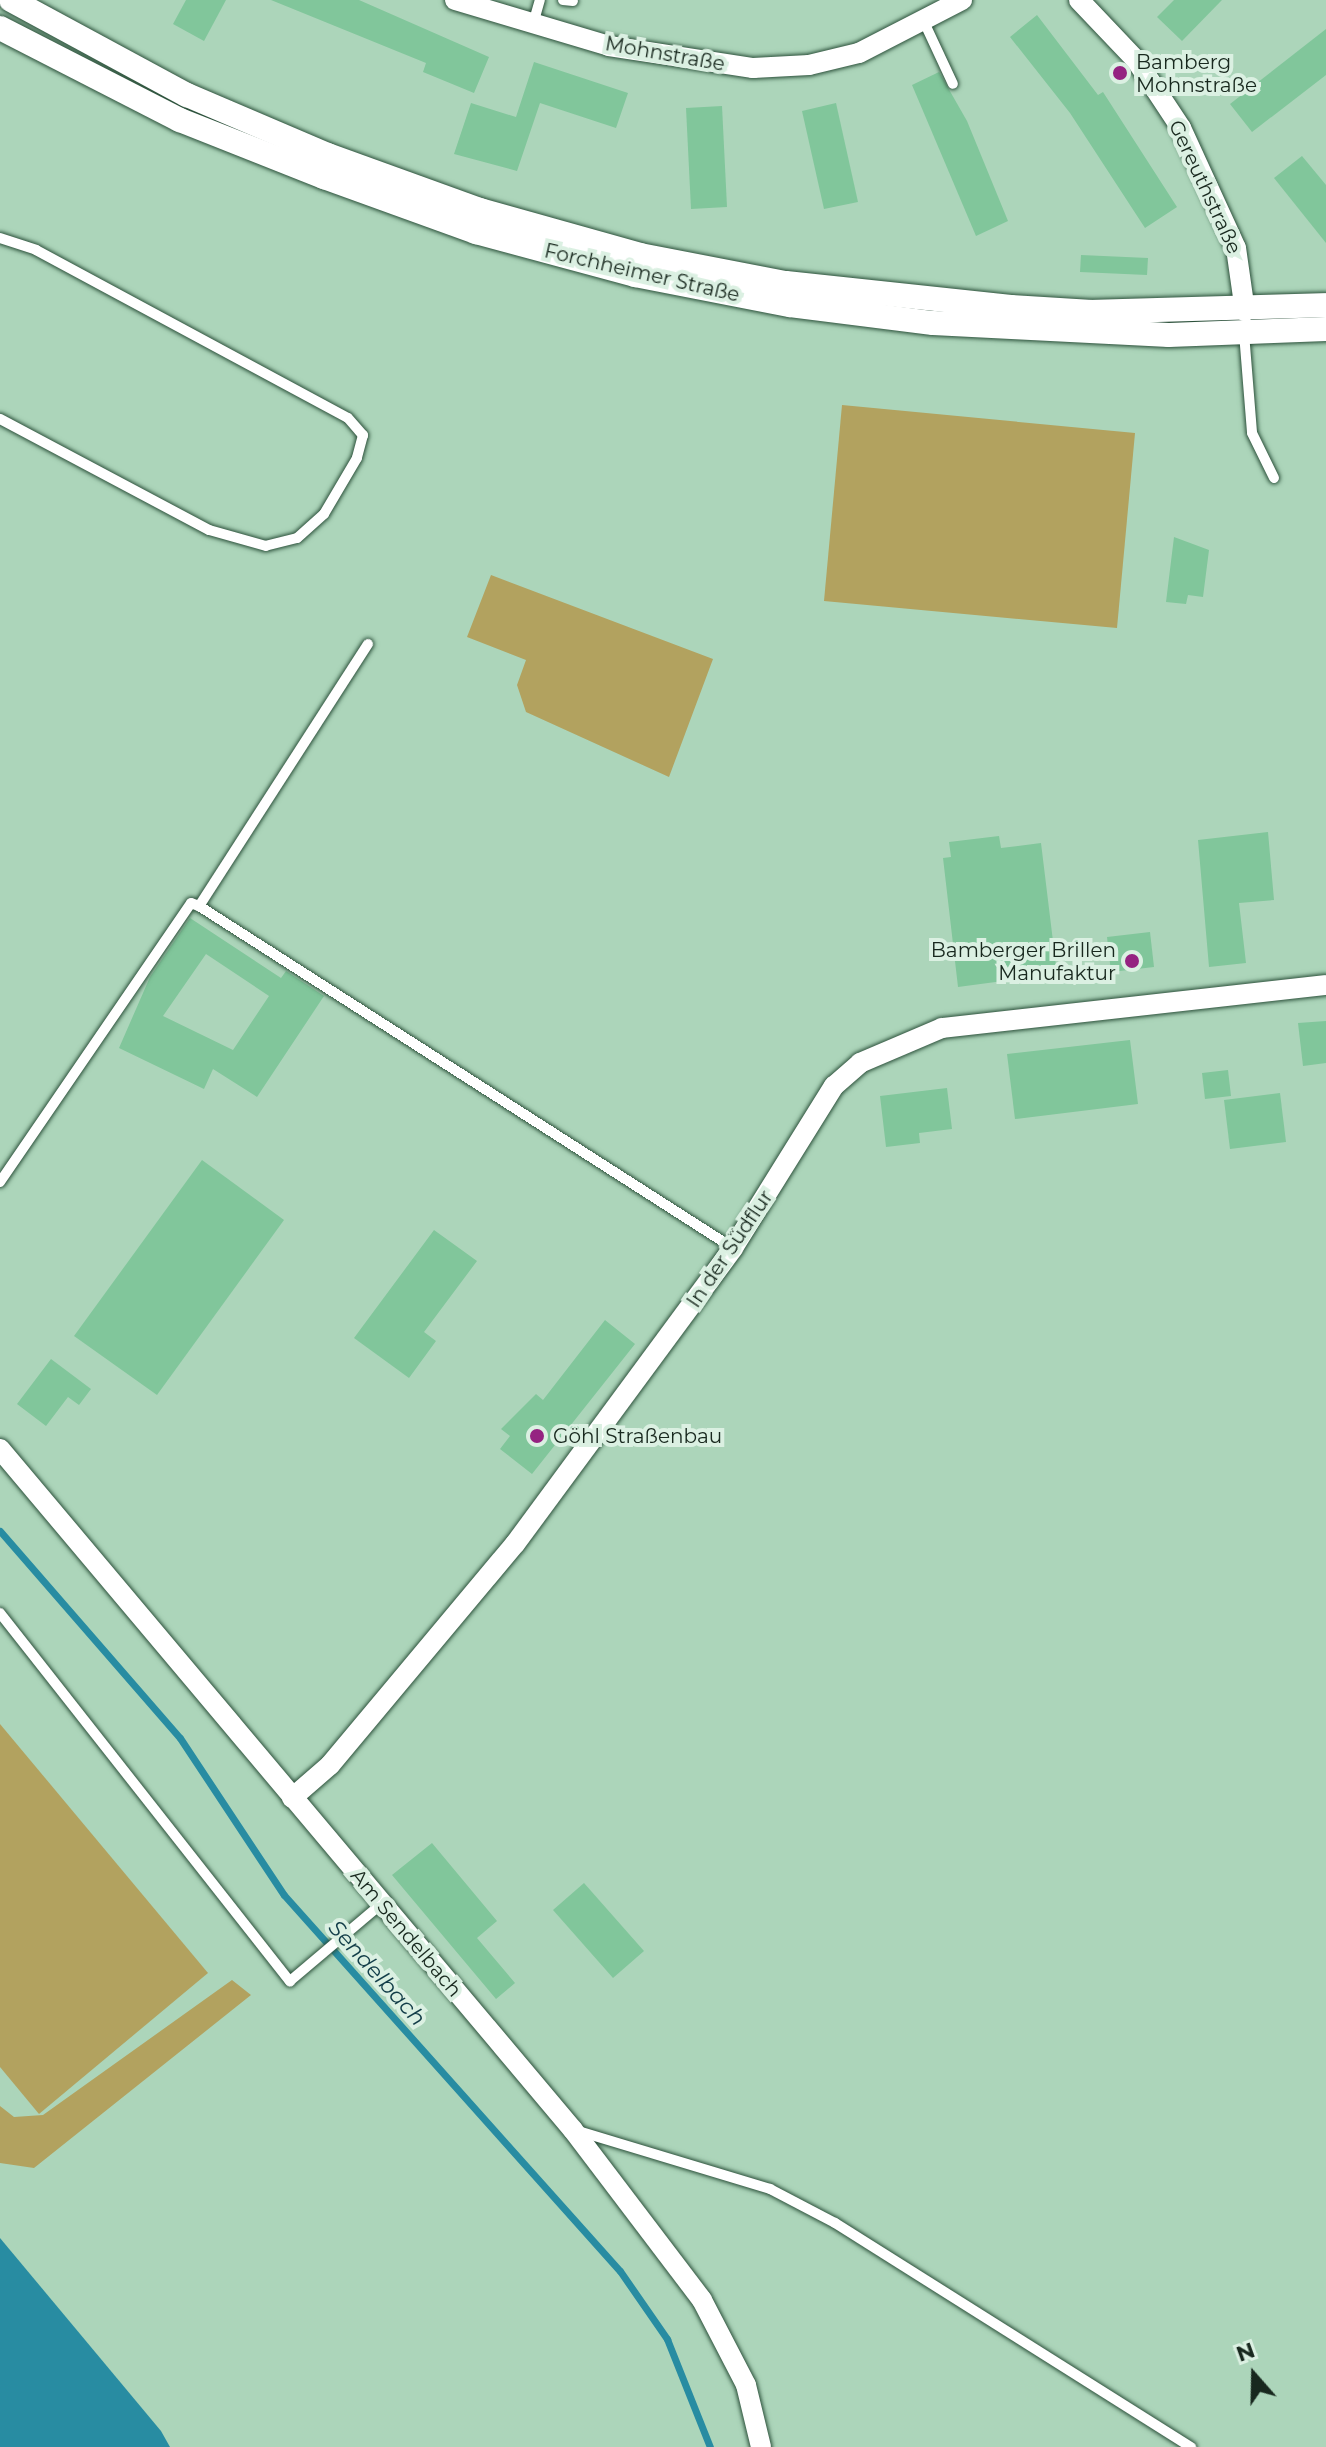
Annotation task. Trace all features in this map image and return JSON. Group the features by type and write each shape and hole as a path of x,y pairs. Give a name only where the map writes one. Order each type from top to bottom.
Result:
{"street":[{"name":"Forchheimer Straße","path":"11,0 187,95 328,155 465,206 640,255 786,283 981,304 1326,329"},
{"name":"Mohnstraße","path":"455,0 532,26 684,61 753,68 809,65 859,53 925,24 962,0"},
{"name":"Gereuthstraße","path":"1079,0 1136,60 1190,146 1236,248 1244,322"},
{"name":"Forchheimer Straße","path":"0,28 180,120 324,177 476,232 635,275 790,305 933,323 1089,334 1244,322 1326,305"},
{"name":"In der Südflur","path":"292,1798 330,1765 515,1544 733,1248 834,1086 897,1043 942,1028 1326,985"},
{"name":"Am Sendelbach","path":"0,1449 573,2130 702,2300 746,2385 761,2447"}],"lane":[{"path":"532,26 540,0"},
{"path":"563,0 573,1"},
{"path":"925,24 953,84"},
{"path":"0,238 36,250 348,418 363,435 357,458 324,514 297,538 266,546 209,530 0,419"},
{"path":"1244,322 1252,433 1274,478"},
{"path":"199,906 368,644"},
{"path":"0,1182 191,903 733,1248"},
{"path":"0,1613 290,1981 381,1904"},
{"path":"573,2130 770,2189 835,2223 1191,2447"}],"shaded area":[{"path":"842,405 1135,433 1117,628 824,601"},
{"path":"491,575 713,659 669,777 526,712 517,685 526,660 467,637"},
{"path":"0,1724 208,1973 39,2114 0,2067"},
{"path":"232,1980 251,1995 34,2168 0,2163 0,2106 14,2117 43,2115"}],"water":[{"path":"0,2238 161,2431 170,2447 0,2447"}],"building":[{"path":"186,0 226,0 204,41 173,24"},
{"path":"271,0 359,0 489,57 474,93 423,72 426,63"},
{"path":"1174,0 1222,0 1182,41 1157,17"},
{"path":"1037,15 1098,95 1103,92 1177,207 1145,228 1070,113 1010,37"},
{"path":"1326,29 1326,75 1252,132 1230,104"},
{"path":"534,62 628,93 616,128 540,103 517,171 454,154 471,103 516,117"},
{"path":"939,72 967,121 1008,221 976,236 912,85"},
{"path":"836,103 858,202 824,209 802,111"},
{"path":"722,106 727,207 691,209 686,108"},
{"path":"1302,156 1326,185 1326,243 1274,178"},
{"path":"1081,255 1148,258 1147,275 1080,272"},
{"path":"1174,537 1209,550 1203,597 1188,595 1186,604 1166,602"},
{"path":"1268,832 1274,900 1239,903 1246,963 1209,967 1198,840"},
{"path":"999,836 1001,848 1041,843 1057,974 958,987 943,858 951,857 949,842"},
{"path":"190,918 281,978 286,971 324,996 257,1097 213,1069 204,1089 119,1048 150,977","holes":["206,954 269,996 233,1050 163,1016"]},
{"path":"1150,932 1154,967 1111,972 1107,937"},
{"path":"1326,1021 1326,1063 1303,1066 1298,1023"},
{"path":"1130,1040 1138,1104 1015,1119 1007,1054"},
{"path":"1228,1070 1231,1096 1205,1099 1202,1073"},
{"path":"947,1088 952,1129 919,1133 920,1143 886,1147 880,1096"},
{"path":"1280,1093 1286,1142 1230,1149 1224,1100"},
{"path":"202,1160 284,1220 157,1395 74,1336"},
{"path":"434,1230 477,1261 424,1332 436,1341 409,1378 354,1338"},
{"path":"605,1320 635,1344 532,1474 500,1449 510,1436 501,1429 536,1394 543,1400"},
{"path":"51,1359 91,1389 79,1405 68,1397 46,1426 17,1404"},
{"path":"432,1843 497,1921 477,1938 515,1983 496,1999 392,1875"},
{"path":"584,1883 644,1951 613,1978 553,1910"}],"waterway":[{"name":"Sendelbach","path":"0,1531 180,1738 284,1895 620,2271 667,2339 710,2447"}],"place":[{"name":"Bamberg Mohnstraße","path":"1120,73"},
{"name":"Bamberger Brillen Manufaktur","path":"1132,961"},
{"name":"Göhl Straßenbau","path":"537,1436"}]}
